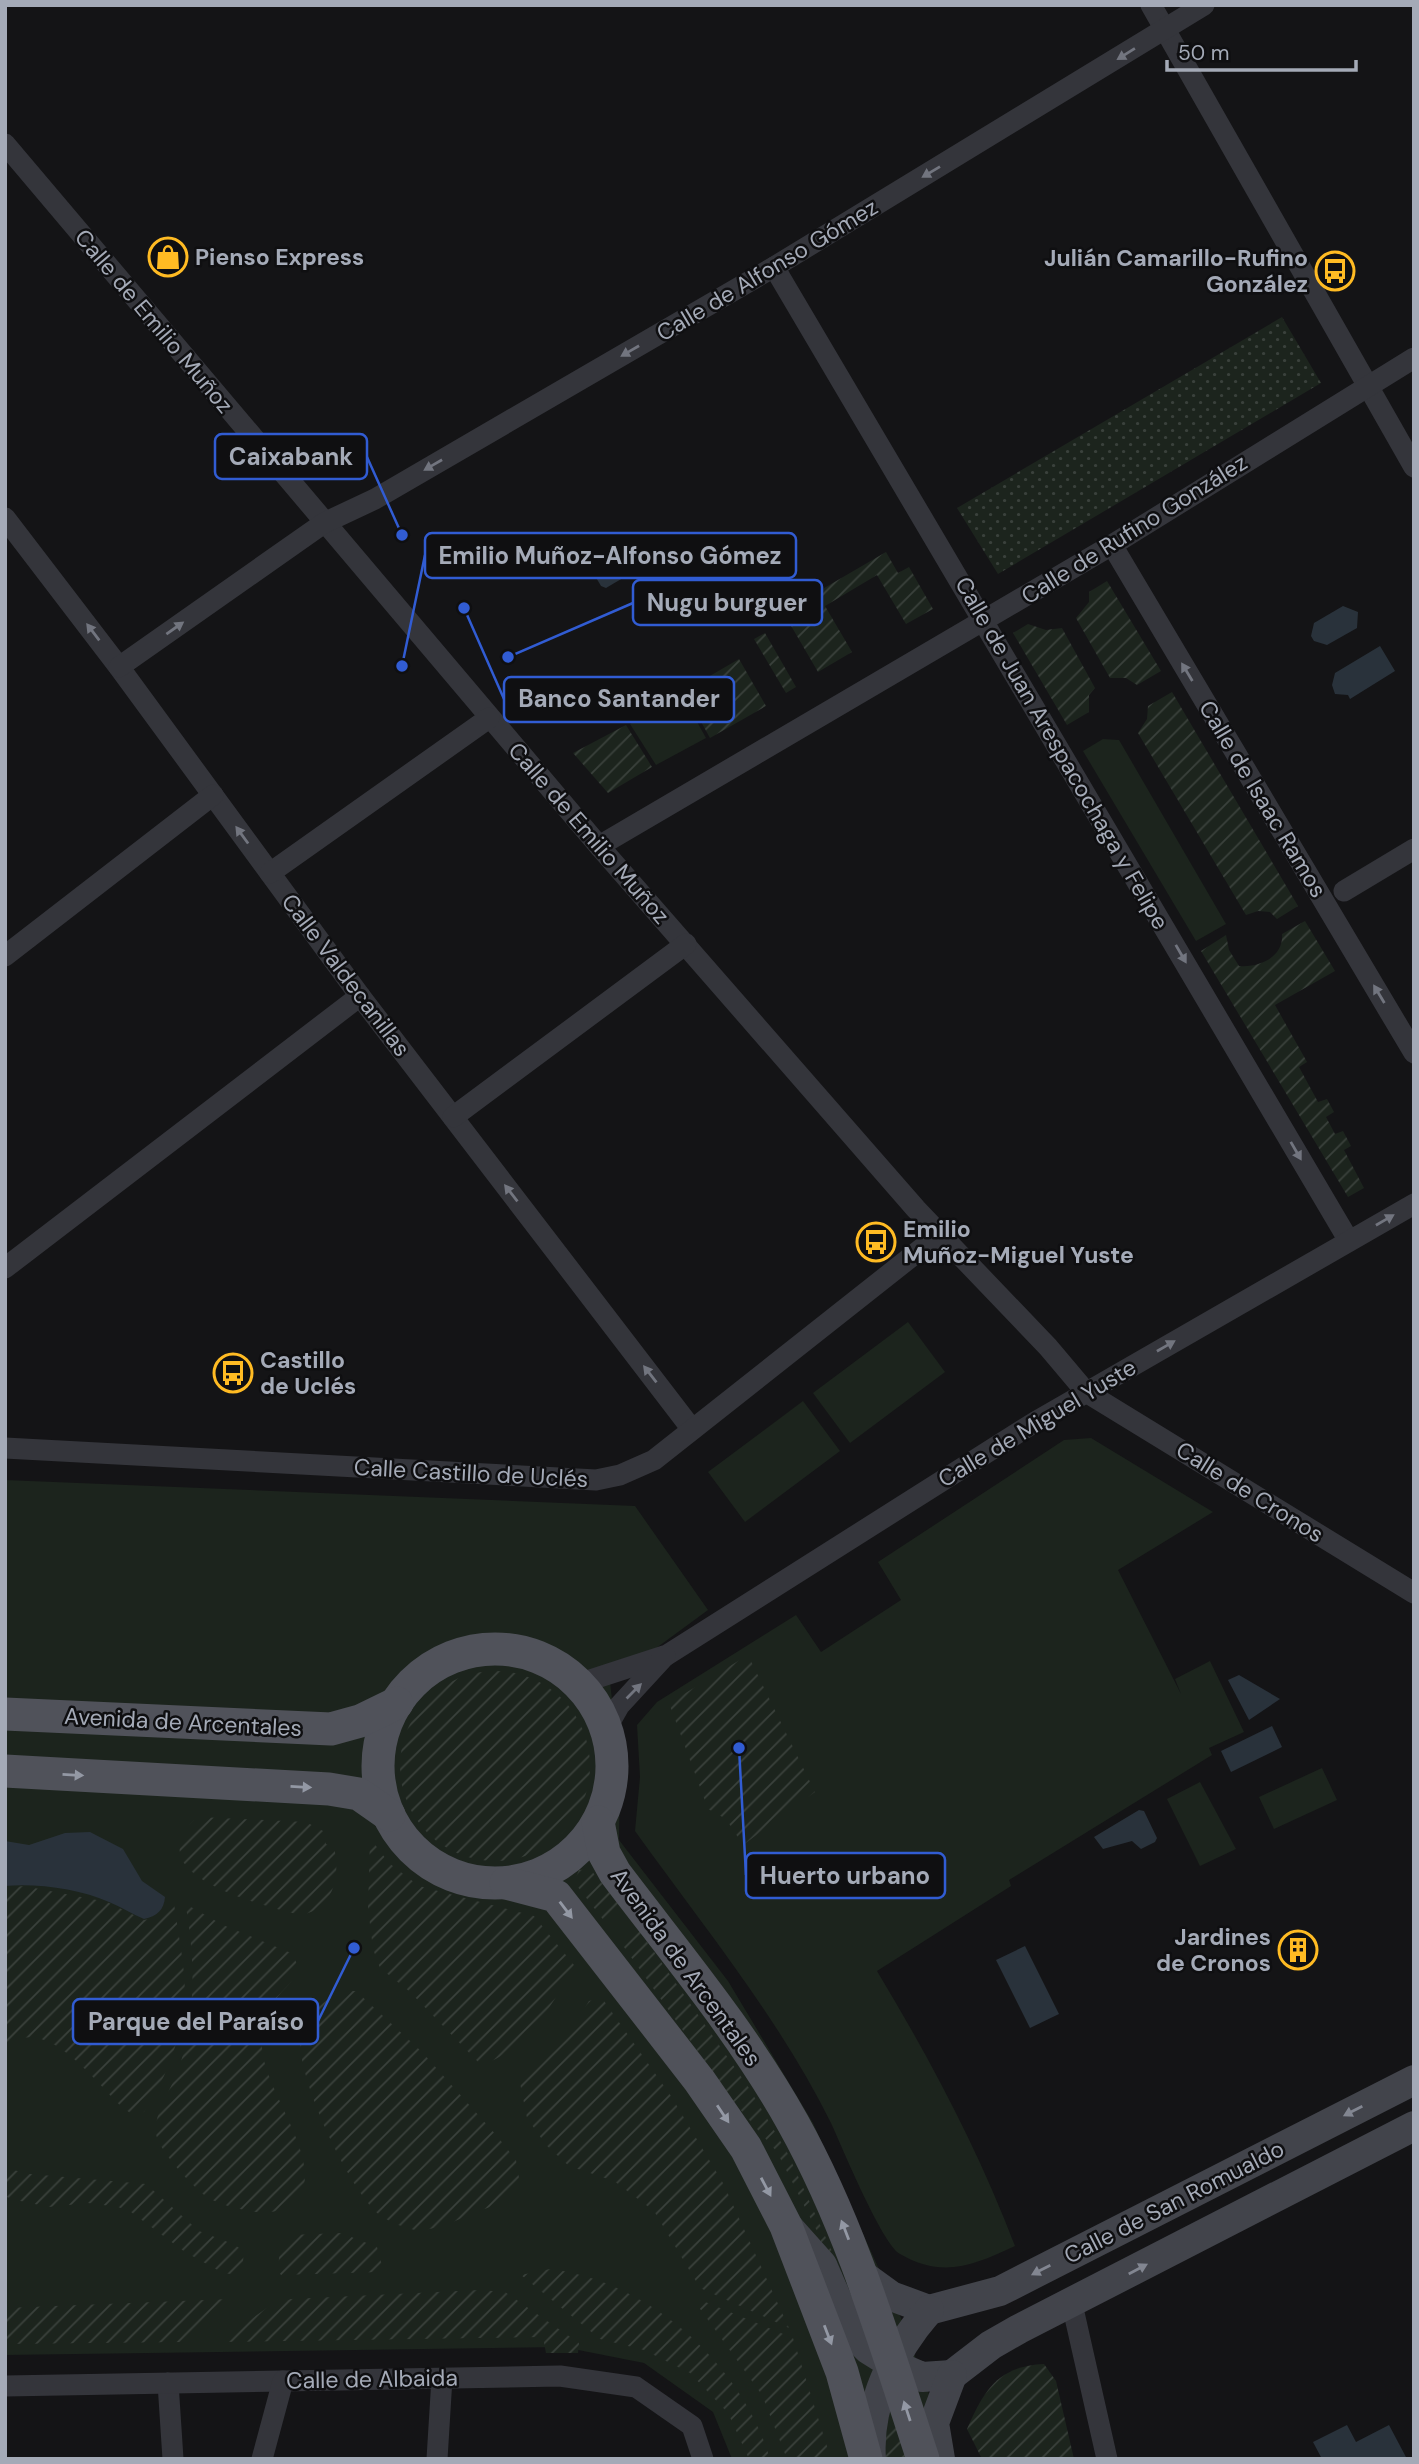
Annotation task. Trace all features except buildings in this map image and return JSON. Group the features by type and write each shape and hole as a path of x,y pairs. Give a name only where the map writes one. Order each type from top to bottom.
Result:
{"main road":[{"path":"483,1650 509,1650 534,1656 558,1667 578,1684 595,1705 606,1729 612,1777 598,1822 569,1857 530,1878 485,1884 457,1877 428,1862 404,1840 389,1815 380,1787 379,1758 384,1729 397,1703 414,1682 434,1666 458,1655 483,1650"},
{"name":"Avenida de Arcentales","path":"5,1714 331,1729 360,1721 397,1703"},
{"path":"5,1771 329,1789 359,1794 389,1815"},
{"name":"Avenida de Arcentales","path":"598,1822 604,1853 615,1873 698,1979 749,2051 793,2123 837,2209 862,2275 923,2459"},
{"path":"506,1883 556,1896 699,2080 746,2148 786,2226 842,2372 869,2459"},
{"name":"Calle de San Romualdo","path":"929,2310 1000,2291 1414,2080"},
{"name":"Calle de San Romualdo","path":"952,2375 991,2345 1414,2126"},
{"path":"786,2226 822,2265 851,2332 868,2349 892,2364 922,2377 952,2375 934,2423 940,2459"},
{"path":"862,2275 891,2296 929,2310 908,2335 892,2364 875,2407 869,2459"}],"street":[{"path":"1151,5 1414,467"},
{"name":"Calle de Alfonso Gómez","path":"119,667 324,523 375,499 774,267 1204,5"},
{"name":"Calle de Emilio Muñoz","path":"6,148 599,846 940,1234 1048,1347 1086,1392"},
{"name":"Calle de Juan Arespacochaga y Felipe","path":"774,267 1349,1241"},
{"name":"Calle de Rufino González","path":"599,846 1112,545 1414,358"},
{"name":"Calle Valdecanillas","path":"5,518 119,667 360,996 691,1428"},
{"name":"Calle de Isaac Ramos","path":"1112,545 1414,1052"},
{"path":"270,873 489,718"},
{"path":"5,956 213,795"},
{"path":"1343,891 1414,849"},
{"name":"Calle de Emilio Muñoz","path":"453,1117 686,944"},
{"path":"5,1268 360,996"},
{"name":"Calle de Miguel Yuste","path":"578,1684 667,1655 1086,1392 1414,1204"},
{"name":"Calle Castillo de Uclés","path":"5,1448 596,1479 620,1475 654,1460 691,1428 940,1234"},
{"name":"Calle de Cronos","path":"1086,1392 1414,1593"},
{"name":"Calle de Miguel Yuste","path":"606,1729 619,1706 667,1655"},
{"path":"1072,2304 1107,2459"},
{"name":"Calle de Albaida","path":"5,2386 560,2376 636,2387 692,2427 704,2459"},
{"path":"437,2459 442,2378"},
{"path":"262,2459 283,2381"},
{"path":"168,2383 173,2459"}],"shaded area":[{"path":"1282,317 1321,383 998,574 957,508"},
{"path":"633,533 639,534 651,556 650,562 606,588 601,586 588,564 589,559"},
{"path":"886,552 898,573 909,567 933,609 906,624 877,575 825,606 852,652 818,672 783,612"},
{"path":"1107,581 1161,671 1137,685 1126,678 1110,678 1076,618 1089,602 1089,592"},
{"path":"1343,606 1358,612 1357,628 1327,645 1314,641 1311,636 1314,623"},
{"path":"1028,624 1046,630 1062,628 1095,688 1089,695 1089,712 1067,725 1013,633"},
{"path":"765,633 796,687 786,693 754,639"},
{"path":"1380,646 1395,671 1350,699 1348,695 1335,694 1332,685 1335,673"},
{"path":"739,659 766,706 710,738 684,691"},
{"path":"1172,692 1298,906 1277,919 1270,912 1258,911 1246,915 1138,733 1147,719 1148,706"},
{"path":"681,693 706,738 656,765 630,724"},
{"path":"626,725 652,767 608,793 573,753"},
{"path":"1103,739 1119,740 1226,924 1196,941 1083,751"},
{"path":"1305,921 1335,971 1275,1005 1307,1062 1299,1067 1318,1102 1327,1099 1334,1112 1326,1117 1335,1134 1343,1131 1351,1146 1344,1150 1364,1188 1348,1197 1201,951 1226,935 1229,950 1239,966 1262,963 1275,955 1282,942 1282,934"},
{"path":"908,1322 945,1372 850,1443 813,1393"},
{"path":"803,1401 840,1451 745,1522 708,1472"},
{"path":"1091,1438 1213,1512 1118,1570 1181,1694 1175,1679 1210,1661 1244,1732 1209,1748 1212,1755 1009,1880 1011,1886 877,1971 952,2105 1015,2246 972,2263 930,2266 900,2254 883,2233 831,2123 788,2046 739,1973 635,1831 640,1777 637,1725 657,1702 796,1615 821,1652 901,1600 878,1562 1064,1440"},
{"path":"5,1480 635,1506 708,1610 610,1682 620,1772 619,1840 728,1981 813,2123 901,2318 953,2459 732,2459 713,2412 644,2363 563,2347 5,2355"},
{"path":"748,1655 815,1792 743,1845 726,1819 708,1809 669,1703"},
{"path":"495,1671 531,1678 562,1699 583,1730 590,1766 583,1802 562,1833 531,1854 495,1861 459,1854 428,1833 407,1802 400,1766 407,1730 428,1699 459,1678"},
{"path":"1239,1675 1280,1699 1249,1720 1228,1680"},
{"path":"1272,1726 1282,1747 1231,1772 1221,1751"},
{"path":"1322,1768 1337,1800 1274,1829 1259,1797"},
{"path":"1200,1782 1236,1849 1200,1866 1167,1799"},
{"path":"1139,1810 1144,1811 1157,1838 1155,1842 1141,1849 1132,1841 1103,1849 1094,1837"},
{"path":"200,1817 306,1822 325,1832 326,1844 334,1847 336,1858 335,1880 327,1899 311,1912 300,1915 246,1899 205,1881 189,1869 181,1856 184,1834"},
{"path":"90,1832 123,1849 142,1881 165,1897 159,1912 144,1919 98,1897 72,1890 31,1885 5,1886 5,1841 29,1845 65,1833"},
{"path":"370,1838 389,1863 419,1886 534,1916 574,1965 536,2024 511,2049 497,2058 481,2065 409,1991 380,1968 373,1949 368,1908"},
{"path":"590,1869 622,1908 605,1922 574,1882 579,1870"},
{"path":"24,1886 107,1902 144,1920 154,1918 169,1902 174,1903 184,1974 183,2010 169,2064 144,2112 133,2115 122,2107 83,2067 52,2043 36,2038 20,2039 5,2048 5,1888"},
{"path":"186,1907 291,1953 296,1963 295,1976 270,2011 262,2042 271,2081 301,2150 305,2171 303,2190 291,2204 280,2210 251,2211 210,2199 178,2169 158,2141 158,2117 180,2065 189,2025 192,1966"},
{"path":"636,1926 749,2088 788,2154 858,2309 848,2312 817,2231 777,2152 733,2101 619,1940"},
{"path":"1025,1946 1059,2014 1030,2028 996,1960"},
{"path":"346,1991 356,1991 422,2052 516,2160 520,2184 505,2200 451,2223 421,2230 407,2228 388,2220 368,2202 339,2157 326,2129 305,2074 301,2050 301,2033 312,2012"},
{"path":"602,1998 671,2096 723,2183 789,2328 700,2288 654,2211 614,2181 569,2166 546,2145 527,2118 520,2083 569,2034 589,2001"},
{"path":"5,2168 30,2174 146,2184 199,2231 244,2251 242,2272 238,2275 223,2273 185,2252 131,2212 118,2207 88,2203 49,2207 11,2199 5,2196"},
{"path":"341,2233 377,2247 383,2269 379,2272 281,2275 278,2271 280,2245 290,2235"},
{"path":"550,2269 587,2277 622,2290 656,2309 687,2333 714,2360 738,2391 757,2424 770,2459 749,2459 728,2413 690,2373 644,2350 600,2339 521,2275"},
{"path":"479,2290 505,2292 579,2343 578,2353 546,2353 543,2337 219,2342 271,2305 291,2299"},
{"path":"230,2299 232,2303 183,2342 5,2344 5,2308"},
{"path":"703,2301 793,2338 831,2459 787,2459 762,2395 698,2306"},
{"path":"1044,2364 1056,2381 1074,2459 982,2459 967,2429 987,2392 1004,2375 1028,2366"},
{"path":"895,2423 907,2459 884,2459 883,2424"},
{"path":"1347,2425 1356,2442 1389,2425 1407,2459 1322,2459 1313,2442"}],"place":[{"name":"Pienso Express","path":"168,257"},
{"name":"Julián Camarillo-Rufino González","path":"1335,271"},
{"name":"Caixabank","path":"402,535"},
{"name":"Banco Santander","path":"464,608"},
{"name":"Nugu burguer","path":"508,657"},
{"name":"Emilio Muñoz-Alfonso Gómez","path":"402,666"},
{"name":"Emilio Muñoz-Miguel Yuste","path":"876,1242"},
{"name":"Castillo de Uclés","path":"233,1373"},
{"name":"Huerto urbano","path":"739,1748"},
{"name":"Parque del Paraíso","path":"354,1948"},
{"name":"Jardines de Cronos","path":"1298,1950"}]}
